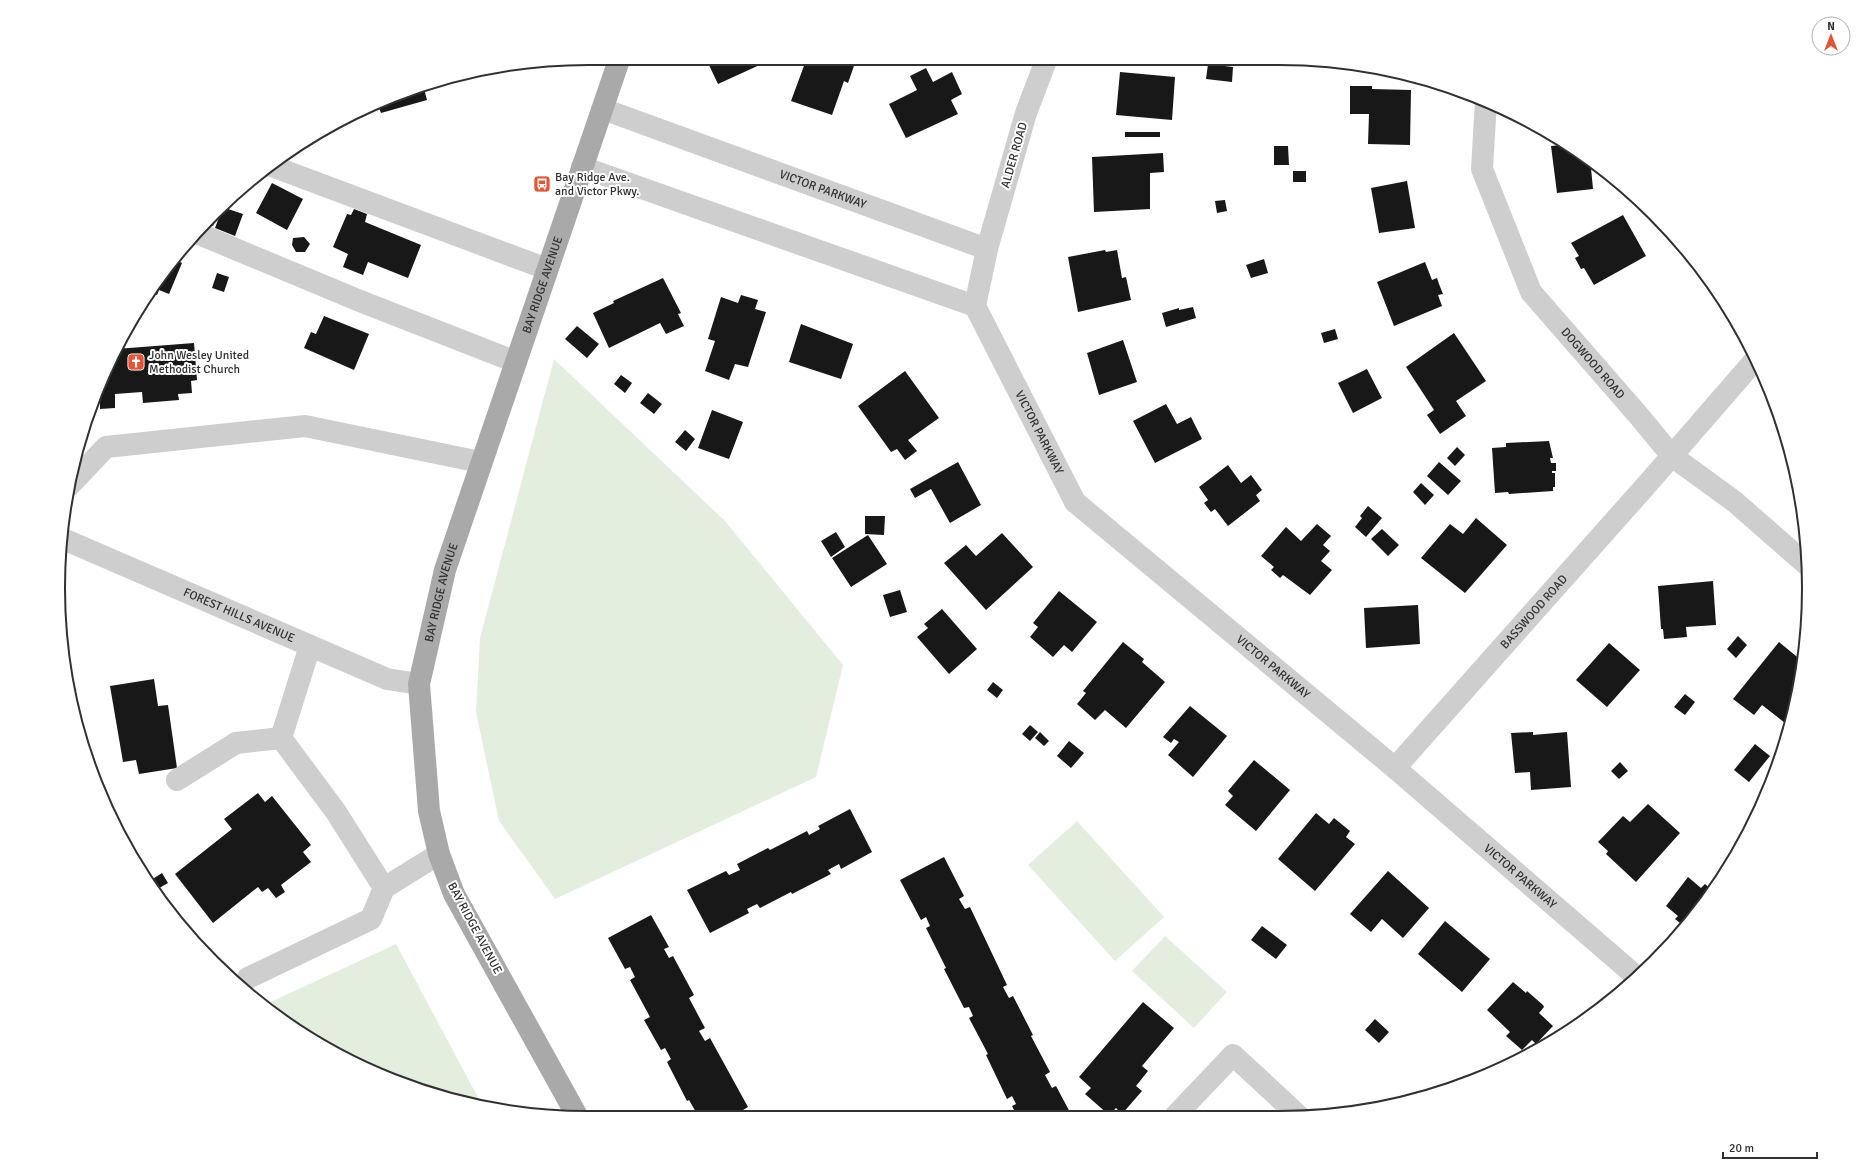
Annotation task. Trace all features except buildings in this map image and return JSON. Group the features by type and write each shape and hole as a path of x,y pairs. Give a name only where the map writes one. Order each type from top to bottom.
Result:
{"main road":[{"name":"BAY RIDGE AVENUE","path":"574,1111 454,894 439,854 429,811 419,684 445,570 480,462 516,362 617,65"}],"street":[{"name":"ALDER ROAD","path":"987,248 1026,113 1044,65"},
{"name":"DOGWOOD ROAD","path":"1486,108 1482,169 1531,292 1672,456 1735,502 1801,560"},
{"name":"VICTOR PARKWAY","path":"603,109 987,248"},
{"path":"582,167 975,306 987,248"},
{"path":"277,168 547,269"},
{"path":"202,235 360,301 516,362"},
{"name":"VICTOR PARKWAY","path":"975,306 1075,502 1395,768 1633,973"},
{"name":"BASSWOOD ROAD","path":"1395,768 1672,456 1751,364"},
{"path":"77,478 106,447 305,426 480,462"},
{"name":"FOREST HILLS AVENUE","path":"67,541 387,679 419,684"},
{"path":"281,738 310,646"},
{"path":"177,780 236,743 281,738"},
{"path":"281,738 336,812 384,888"},
{"path":"248,978 371,919 384,888 439,854"},
{"path":"1180,1111 1233,1055 1293,1111"}],"green space":[{"path":"554,359 725,521 843,665 816,777 555,899 499,821 476,712 480,638"},
{"path":"1077,821 1164,917 1115,961 1028,865"},
{"path":"1165,936 1227,992 1194,1028 1132,971"},
{"path":"396,944 479,1099 420,1083 357,1057 326,1041 297,1023 269,1003"}],"place":[{"name":"Bay Ridge Ave. and Victor Pkwy.","path":"542,184"},
{"name":"John Wesley United Methodist Church","path":"136,362"}]}
